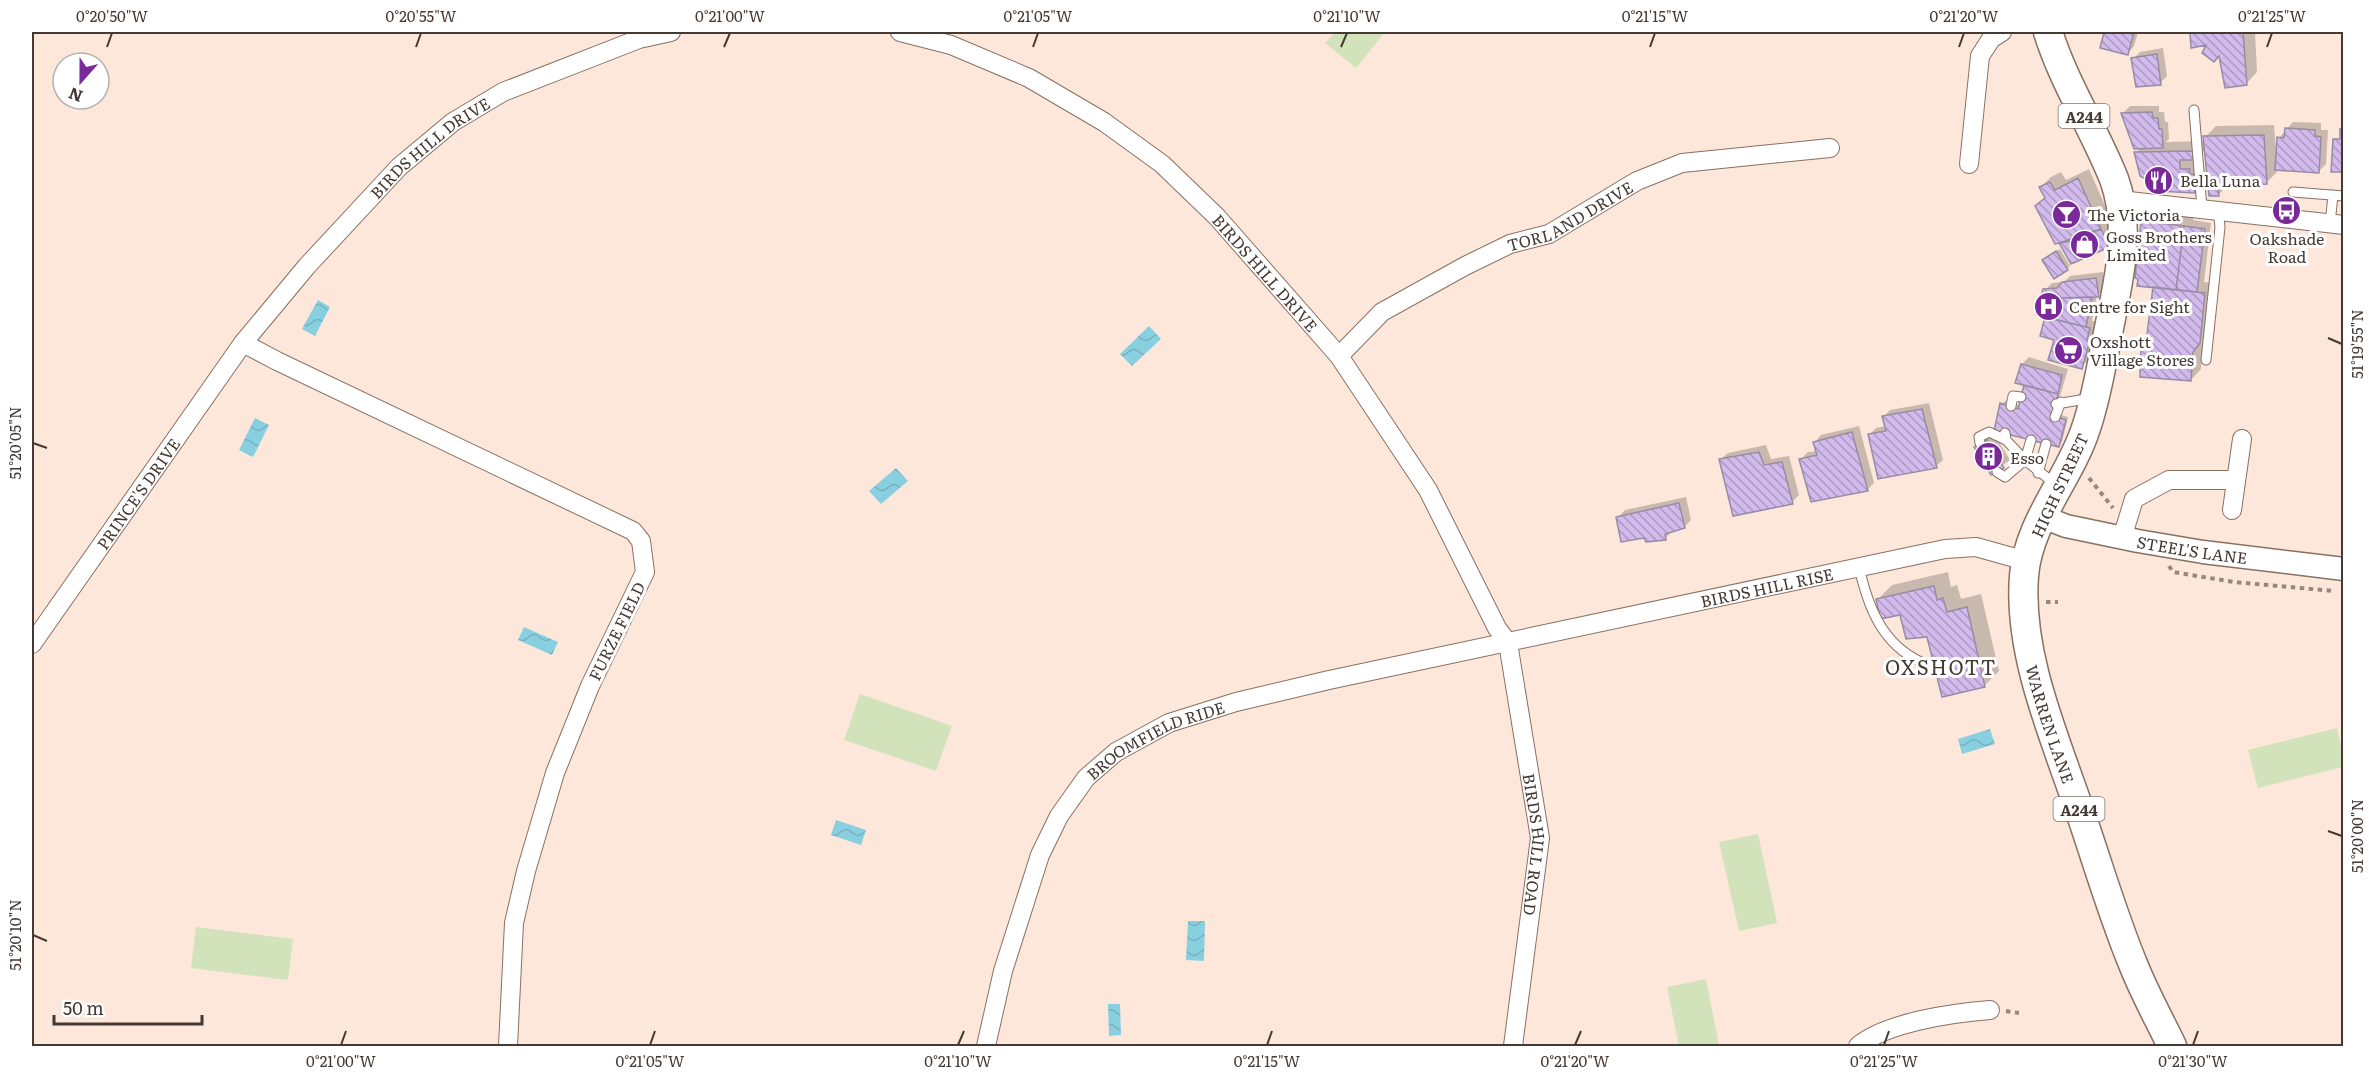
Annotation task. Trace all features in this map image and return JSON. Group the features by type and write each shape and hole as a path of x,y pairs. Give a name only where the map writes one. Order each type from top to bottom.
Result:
{"main road":[{"name":"HIGH STREET","path":"2026,561 2043,517 2049,480 2083,438 2094,398 2119,278 2123,226 2120,200 2110,171 2059,65 2048,32"},
{"name":"WARREN LANE","path":"2026,561 2023,590 2035,680 2133,963 2172,1047"}],"street":[{"name":"BIRDS HILL DRIVE","path":"243,343 307,266 399,166 453,122 503,92 639,39 671,32"},
{"name":"BIRDS HILL DRIVE","path":"900,32 951,45 1029,78 1104,122 1137,146 1162,165 1217,217 1339,356 1428,490 1497,628 1508,643"},
{"path":"1969,164 1980,56 1991,39 2002,32"},
{"name":"TORLAND DRIVE","path":"1339,356 1382,312 1510,244 1549,234 1637,181 1682,163 1830,148"},
{"path":"2120,200 2337,225"},
{"name":"PRINCE'S DRIVE","path":"32,644 243,343"},
{"name":"FURZE FIELD","path":"243,343 633,531 641,541 645,572 590,686 555,773 526,871 514,922 508,1047"},
{"path":"2232,510 2242,439"},
{"path":"2122,538 2134,499 2169,480 2236,480"},
{"name":"STEEL'S LANE","path":"2043,517 2066,526 2122,538 2203,552 2343,569"},
{"name":"BIRDS HILL RISE","path":"1508,643 1961,546 1976,547 2026,561"},
{"name":"BROOMFIELD RIDE","path":"986,1047 1003,971 1040,855 1059,816 1086,778 1116,752 1169,723 1236,702 1508,643"},
{"name":"BIRDS HILL ROAD","path":"1508,643 1540,838 1513,1047"},
{"path":"1858,1047 1868,1039 1888,1031 1938,1017 1990,1010"}],"lane":[{"path":"2194,110 2210,209 2220,227 2206,360"},
{"path":"2294,192 2338,196 2337,225"},
{"path":"2011,406 2013,396 2021,397"},
{"path":"2055,417 2058,403 2094,398"},
{"path":"1980,444 1979,437 1989,432 2005,437 2025,460 2049,480"},
{"path":"1997,472 2005,477 2025,460 2031,440"},
{"path":"2046,444 2049,480"},
{"path":"1859,567 1865,593 1877,624 1908,656 1921,662"}],"green space":[{"path":"1335,32 1385,32 1356,68 1325,43"},
{"path":"860,694 952,726 936,771 844,740"},
{"path":"2337,728 2343,755 2343,767 2258,788 2248,750"},
{"path":"1758,834 1777,923 1739,931 1719,842"},
{"path":"196,927 293,939 288,980 191,968"},
{"path":"1706,979 1719,1046 1679,1046 1667,987"}],"water":[{"path":"318,300 330,307 315,336 302,329"},
{"path":"1149,326 1161,339 1132,366 1120,354"},
{"path":"255,418 269,425 253,457 239,450"},
{"path":"896,468 908,481 881,504 869,491"},
{"path":"524,627 558,642 552,655 518,640"},
{"path":"1990,729 1995,744 1962,754 1958,739"},
{"path":"836,820 866,830 861,845 831,835"},
{"path":"1188,921 1205,921 1204,961 1186,960"},
{"path":"1108,1004 1120,1004 1121,1035 1109,1036"}],"building":[{"path":"2104,32 2134,32 2128,55 2100,48"},
{"path":"2190,32 2243,32 2247,85 2225,88 2219,56 2214,62 2202,53 2206,45 2191,48"},
{"path":"2157,54 2161,85 2136,87 2131,58"},
{"path":"2152,112 2153,118 2158,118 2159,129 2162,129 2163,148 2134,149 2121,113"},
{"path":"2285,128 2315,130 2315,136 2321,137 2319,173 2275,170 2277,137 2284,138"},
{"path":"2340,129 2344,130 2344,172 2331,172 2333,139 2340,139"},
{"path":"2264,135 2267,184 2218,187 2219,196 2209,196 2203,136"},
{"path":"2196,151 2197,160 2180,160 2180,169 2190,169 2189,174 2194,174 2195,193 2156,191 2151,182 2140,176 2134,152"},
{"name":"The Victoria","path":"2078,178 2101,229 2071,241 2055,244 2035,206 2045,198 2039,187 2050,182 2055,190"},
{"path":"2141,221 2184,226 2176,290 2137,286 2138,279 2135,278"},
{"path":"2184,226 2205,229 2197,292 2176,290"},
{"name":"Goss Brothers Limited","path":"2101,229 2110,247 2071,264 2059,243"},
{"path":"2056,251 2068,270 2054,279 2042,260"},
{"name":"Centre for Sight","path":"2096,278 2099,297 2060,298 2054,319 2036,314 2043,289 2057,288 2062,282"},
{"path":"2153,287 2205,293 2200,343 2193,352 2191,381 2140,377 2141,343 2146,342"},
{"path":"2092,297 2086,327 2054,319 2060,298"},
{"name":"Oxshott Village Stores","path":"2045,317 2090,328 2087,340 2090,341 2082,369 2048,360 2054,340 2040,336"},
{"path":"2021,364 2062,375 2058,394 2015,383"},
{"path":"2024,385 2058,394 2053,416 2066,420 2059,447 1994,431 2000,403 2018,409"},
{"path":"1922,409 1937,468 1878,479 1868,434 1886,431 1882,416"},
{"path":"1852,432 1868,491 1811,502 1799,459 1817,455 1813,442"},
{"name":"Esso","path":"1987,440 2004,468 1991,475 1974,447"},
{"path":"1759,452 1764,465 1782,462 1793,504 1733,516 1719,459"},
{"path":"1679,503 1685,528 1665,534 1666,540 1646,542 1644,538 1621,542 1616,517"},
{"path":"1934,586 1937,600 1943,598 1947,612 1967,607 1985,687 1942,697 1927,637 1906,639 1900,615 1880,619 1876,599"}],"place":[{"name":"Bella Luna","path":"2159,180"},
{"name":"Oakshade Road","path":"2287,210"},
{"name":"The Victoria","path":"2066,214"},
{"name":"Goss Brothers Limited","path":"2085,245"},
{"name":"Centre for Sight","path":"2048,306"},
{"name":"Oxshott Village Stores","path":"2069,350"},
{"name":"Esso","path":"1989,457"}],"district":[{"name":"OXSHOTT","path":"1941,666"}]}
